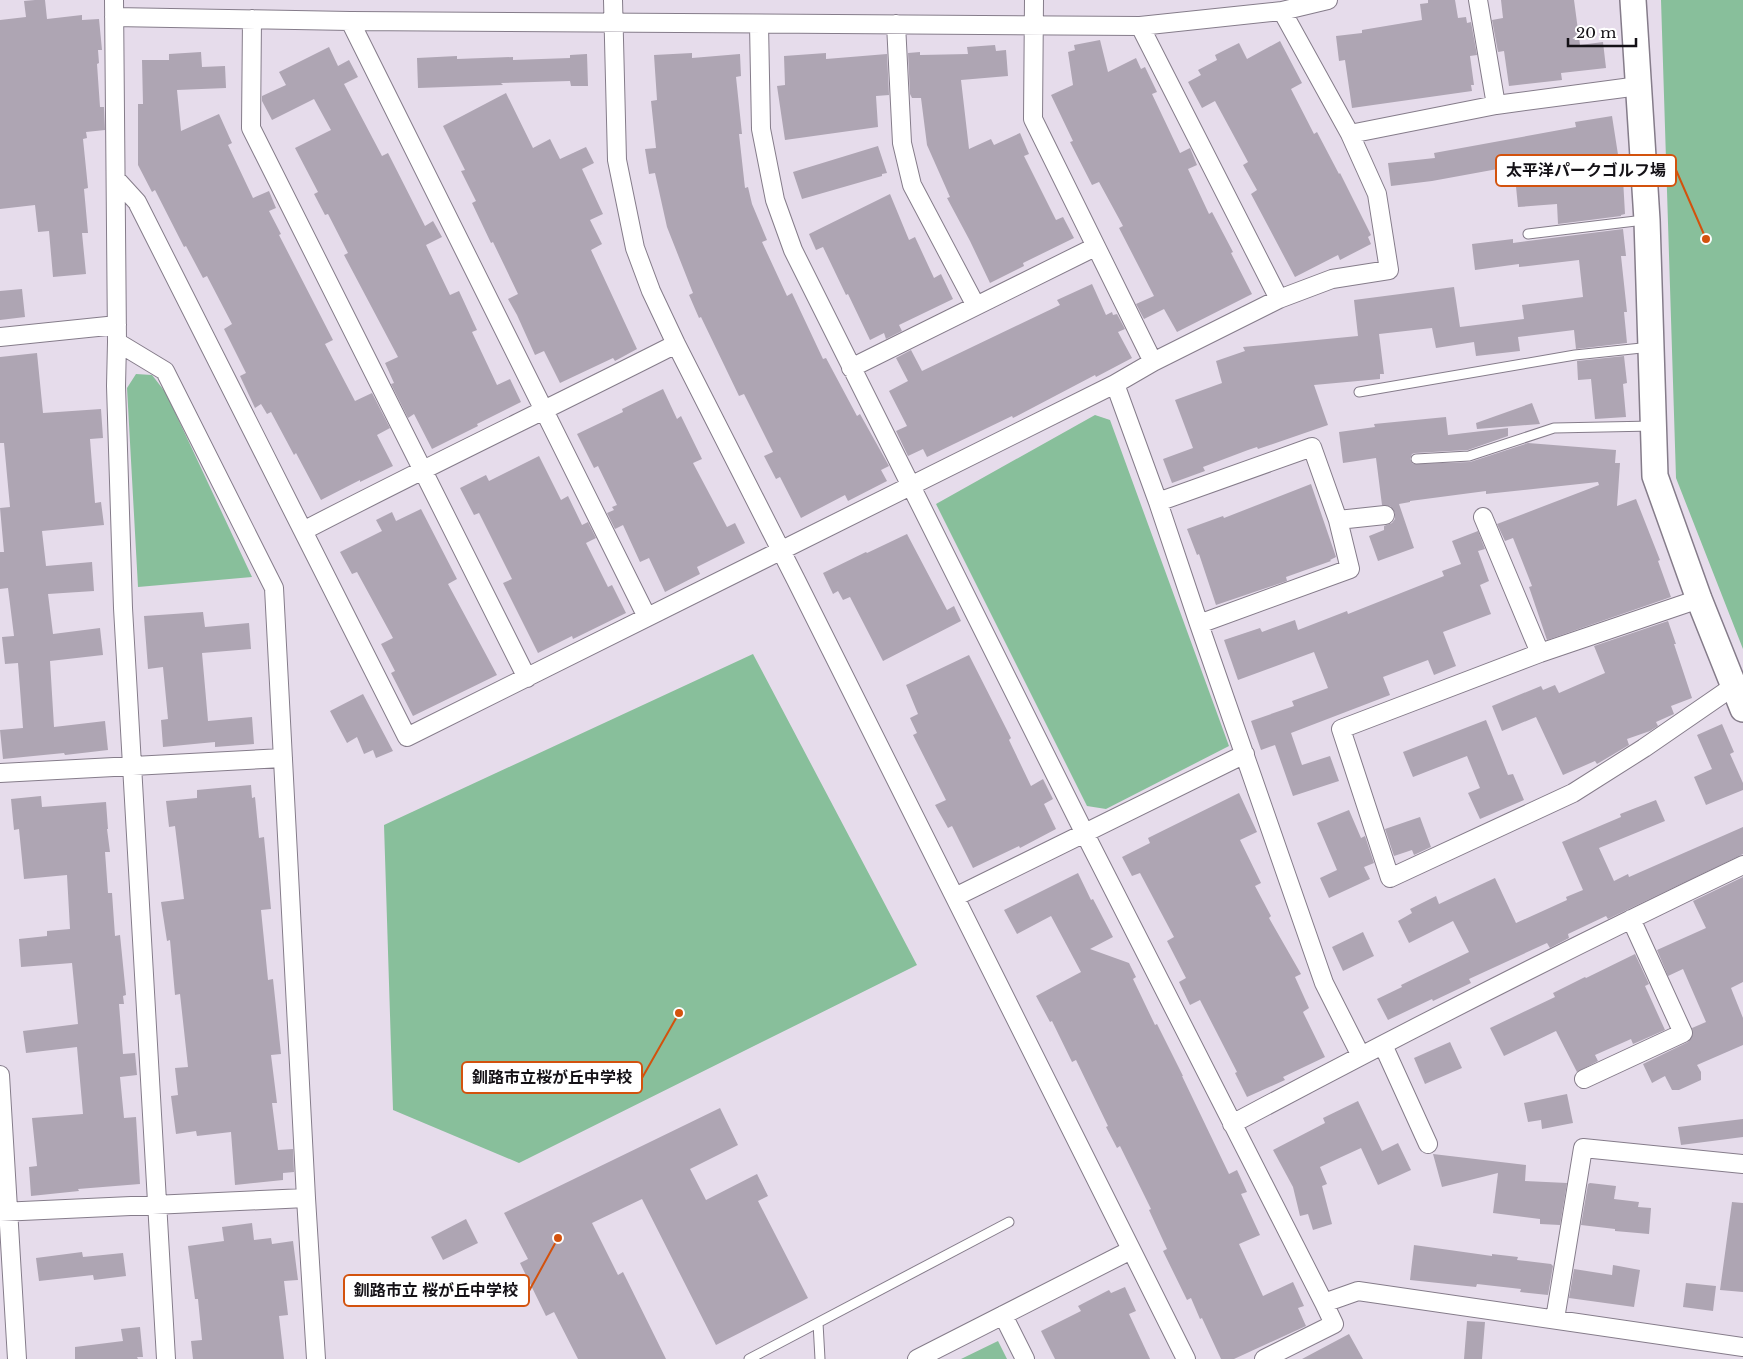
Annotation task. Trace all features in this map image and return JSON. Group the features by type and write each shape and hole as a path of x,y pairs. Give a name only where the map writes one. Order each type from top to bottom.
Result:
{"street":[{"path":"613,0 617,160 635,248 651,291 1186,1359"},
{"path":"1034,0 1033,119 1153,362"},
{"path":"166,1359 123,608 116,386 114,8 252,19 350,21 1140,26 1282,11 1328,0"},
{"path":"1478,0 1496,105"},
{"path":"1633,0 1647,220 1655,476 1699,599 1743,709"},
{"path":"116,179 136,202 407,737 1115,384 1153,362 1279,299 1332,279 1389,270 1377,194 1350,134 1282,11"},
{"path":"252,19 251,128 527,678"},
{"path":"350,21 647,617"},
{"path":"759,24 761,129 775,200 793,250 1084,832 1334,1324 1264,1359"},
{"path":"896,24 902,143 912,185 976,306"},
{"path":"1140,26 1279,299"},
{"path":"1350,134 1496,105 1639,86"},
{"path":"851,368 1095,247"},
{"path":"0,337 117,325"},
{"path":"117,342 165,371 274,588 316,1359"},
{"path":"303,531 676,344"},
{"path":"1115,384 1158,502 1198,624 1324,983 1361,1056"},
{"path":"1158,502 1312,448 1338,520 1350,569 1198,624"},
{"path":"1338,520 1385,515"},
{"path":"1483,517 1540,653"},
{"path":"1699,599 1540,653 1341,729 1390,878 1572,793 1644,748 1734,686"},
{"path":"955,897 1245,754"},
{"path":"0,773 283,758"},
{"path":"1232,1124 1361,1056 1631,919 1743,865"},
{"path":"1584,1079 1683,1032 1631,919"},
{"path":"1383,1045 1428,1144"},
{"path":"0,1074 4,1212 17,1359"},
{"path":"1555,1319 1583,1148 1743,1164"},
{"path":"4,1212 306,1198"},
{"path":"918,1359 1131,1250"},
{"path":"1324,1303 1358,1291 1743,1347"},
{"path":"1003,1315 1025,1359"}],"lane":[{"path":"1528,234 1647,220"},
{"path":"1359,392 1575,355 1651,346"},
{"path":"1416,459 1469,456 1554,428 1653,426"},
{"path":"749,1359 1009,1222"},
{"path":"818,1323 820,1359"}],"green space":[{"path":"1661,0 1743,0 1743,649 1676,478"},
{"path":"136,374 152,375 166,393 252,577 138,587 127,388"},
{"path":"1095,415 1110,420 1229,746 1106,809 1087,806 936,504"},
{"path":"753,654 917,965 519,1163 393,1110 384,825"},
{"path":"998,1341 1007,1359 961,1359"}],"building":[{"path":"45,0 47,19 82,15 82,20 99,19 102,50 98,50 99,63 97,64 100,107 104,107 105,130 86,132 87,138 83,139 88,188 84,189 88,233 82,233 86,274 53,277 49,231 38,232 35,205 0,209 0,20 26,17 24,1"},
{"path":"1428,0 1455,0 1458,18 1466,17 1467,23 1471,22 1477,55 1470,56 1474,85 1471,85 1472,91 1352,108 1345,60 1339,61 1336,36 1362,33 1362,30 1422,20 1420,4 1428,3"},
{"path":"1501,0 1574,0 1580,45 1603,42 1606,68 1561,73 1562,80 1509,86 1504,51 1498,52 1492,20 1503,18"},
{"path":"1100,40 1108,72 1136,58 1141,69 1145,67 1157,92 1152,94 1180,153 1190,148 1197,165 1188,169 1209,214 1212,212 1233,252 1231,253 1252,294 1177,332 1164,309 1144,319 1136,304 1154,296 1119,228 1123,226 1099,182 1092,185 1070,142 1073,141 1051,95 1073,85 1068,52 1075,50 1074,45"},
{"path":"1280,41 1302,83 1291,89 1314,134 1317,132 1340,173 1371,235 1368,237 1371,244 1340,260 1338,255 1295,277 1251,194 1257,190 1243,165 1248,162 1215,101 1202,108 1188,82 1201,75 1198,70 1217,60 1215,55 1239,43 1247,59"},
{"path":"995,45 996,51 1006,50 1008,76 961,80 969,149 991,139 994,145 1020,133 1029,154 1024,156 1056,220 1063,217 1074,238 1023,263 1024,266 990,283 947,198 950,197 927,145 921,98 912,98 910,94 908,53 920,52 920,55 968,54 967,47"},
{"path":"329,47 338,66 349,60 358,77 344,84 382,156 388,153 425,226 433,221 442,237 426,245 450,295 459,291 477,330 472,332 497,385 510,379 521,402 432,449 414,414 408,418 391,384 394,383 385,363 398,357 344,255 348,253 328,214 325,215 314,194 318,192 295,148 331,130 314,99 272,120 262,101 262,96 286,85 279,72"},
{"path":"201,52 202,67 225,66 226,88 177,90 181,131 219,114 232,143 228,145 253,198 269,191 276,208 269,211 281,234 279,235 333,340 325,344 355,401 372,393 390,428 377,435 393,466 321,500 271,412 267,414 261,404 255,408 240,376 246,373 224,329 232,324 207,276 203,278 186,246 184,247 155,190 152,192 138,165 138,104 143,104 142,60 169,60 169,54"},
{"path":"692,53 692,58 740,54 741,76 736,77 742,134 739,134 745,188 748,187 752,204 767,240 762,242 787,296 792,293 823,359 826,358 857,416 860,414 889,466 881,470 887,481 848,501 845,495 801,518 780,477 776,479 764,456 773,452 744,394 739,396 701,317 699,318 689,295 693,293 667,227 655,173 649,174 645,149 656,148 651,101 657,100 654,55"},
{"path":"826,53 826,59 887,54 889,95 876,96 878,127 785,140 777,86 785,85 784,56"},
{"path":"587,54 588,86 571,86 570,81 418,88 417,58 457,56 457,59 513,57 513,60 570,58 570,55"},
{"path":"506,93 533,148 550,139 560,159 586,147 594,163 582,169 603,214 590,220 602,244 591,250 637,349 615,361 613,358 560,383 544,351 535,355 508,299 518,294 472,203 476,201 461,171 465,170 443,126"},
{"path":"1612,116 1619,161 1622,161 1625,214 1621,216 1558,224 1557,204 1518,207 1514,166 1432,181 1391,186 1388,163 1435,158 1434,153 1576,127 1575,122"},
{"path":"878,146 887,173 802,199 793,172"},
{"path":"890,194 909,240 915,237 934,278 941,274 953,299 899,325 902,331 886,339 884,333 870,340 823,247 816,250 809,234"},
{"path":"1623,229 1626,256 1621,256 1627,312 1624,312 1627,343 1576,349 1574,330 1518,337 1520,351 1476,356 1474,342 1436,348 1432,328 1379,334 1384,374 1380,374 1380,379 1314,385 1328,425 1258,449 1257,447 1248,450 1203,467 1205,471 1172,483 1163,459 1193,448 1175,400 1222,383 1216,361 1245,351 1243,347 1358,336 1354,300 1454,287 1460,327 1524,319 1522,305 1583,297 1579,260 1519,267 1519,264 1475,270 1472,244 1513,239 1513,243"},
{"path":"1092,284 1106,315 1112,312 1113,315 1117,314 1125,329 1118,332 1132,358 1013,418 1012,416 927,457 923,449 908,456 896,431 907,426 889,391 908,381 896,358 911,350 922,371 1060,305 1057,300"},
{"path":"22,289 25,317 0,320 0,291"},
{"path":"37,353 43,413 101,409 103,438 90,439 95,503 101,502 104,525 42,531 46,566 92,562 94,591 48,594 53,634 100,628 103,655 50,661 54,727 105,721 108,750 3,759 0,730 23,728 18,663 5,664 2,637 14,636 8,588 0,589 0,552 4,552 0,508 10,507 4,443 0,443 0,357"},
{"path":"1624,356 1627,383 1623,384 1626,417 1595,419 1591,379 1578,380 1577,361"},
{"path":"663,389 677,419 681,416 702,459 693,463 727,527 735,523 745,543 697,567 700,574 665,592 649,558 640,562 623,525 615,529 607,513 614,510 612,507 617,505 598,466 594,468 577,434 623,412 622,409"},
{"path":"1532,403 1540,424 1477,429 1476,423"},
{"path":"1446,417 1448,435 1508,428 1508,436 1468,450 1415,453 1412,454 1410,459 1413,464 1470,462 1528,443 1616,450 1615,463 1620,463 1617,506 1636,499 1660,560 1658,561 1671,597 1547,640 1529,587 1532,586 1513,538 1505,541 1497,524 1599,485 1598,482 1486,494 1486,491 1399,504 1414,548 1378,561 1369,536 1384,530 1384,526 1392,523 1395,519 1395,513 1390,506 1382,505 1376,458 1343,463 1339,432 1375,427 1374,424"},
{"path":"539,456 561,500 568,496 582,525 588,522 596,538 586,543 608,587 612,585 626,613 573,639 572,636 538,653 503,583 512,579 479,513 474,515 460,488 486,475 489,481"},
{"path":"1311,484 1336,557 1331,561 1286,577 1287,581 1216,605 1199,554 1197,555 1187,529 1223,516 1224,518"},
{"path":"421,509 457,579 448,584 497,675 413,716 391,673 395,671 381,644 393,638 357,572 352,574 340,552 382,531 376,520 392,512 396,521"},
{"path":"1478,531 1485,549 1478,551 1489,581 1480,585 1491,614 1443,632 1456,666 1434,675 1428,660 1383,677 1390,695 1291,733 1302,765 1330,756 1339,781 1293,796 1275,745 1261,750 1251,721 1294,706 1292,701 1328,688 1314,652 1238,680 1224,640 1260,628 1262,632 1295,620 1298,630 1347,611 1348,614 1444,576 1442,571 1461,564 1452,541"},
{"path":"907,534 947,610 954,606 961,621 883,661 850,597 843,600 838,591 833,594 823,573"},
{"path":"203,612 205,627 249,623 251,649 202,653 208,721 252,717 254,744 215,747 215,742 163,747 161,720 168,719 163,667 148,669 144,616"},
{"path":"1668,621 1692,698 1671,706 1674,714 1656,722 1658,726 1650,731 1627,739 1629,745 1597,764 1595,761 1563,775 1536,717 1502,731 1492,706 1541,686 1543,690 1555,685 1559,693 1605,673 1594,646"},
{"path":"969,655 1011,738 1009,740 1031,786 1043,779 1053,799 1044,804 1056,829 1020,848 1019,846 973,868 952,826 948,828 935,805 946,800 913,735 917,733 910,718 918,714 906,685"},
{"path":"363,694 393,751 376,758 373,750 364,754 357,737 347,743 330,711"},
{"path":"1486,720 1508,775 1513,774 1524,800 1480,819 1468,793 1480,788 1467,756 1413,777 1403,752"},
{"path":"1722,724 1734,752 1730,754 1743,783 1743,790 1706,805 1694,777 1712,769 1697,735"},
{"path":"251,785 252,798 255,797 259,838 264,837 271,909 261,910 268,980 273,979 281,1054 271,1055 277,1103 272,1103 278,1150 293,1149 294,1172 283,1173 283,1180 235,1185 231,1132 197,1136 196,1131 176,1134 171,1096 178,1095 175,1068 188,1067 180,994 175,995 170,940 167,941 161,902 184,899 175,826 169,827 166,801 197,798 197,790"},
{"path":"1239,793 1257,832 1240,840 1261,883 1255,886 1271,916 1269,918 1301,974 1295,977 1309,1008 1303,1012 1325,1057 1283,1077 1285,1080 1247,1097 1235,1073 1237,1072 1200,1000 1190,1005 1179,982 1186,978 1167,941 1174,937 1140,873 1132,876 1122,857 1150,843 1148,838"},
{"path":"41,796 42,807 106,802 110,852 105,852 108,893 112,893 115,936 120,935 126,995 123,996 124,1004 119,1004 123,1054 135,1053 137,1075 120,1077 124,1118 136,1117 140,1184 78,1189 79,1191 31,1196 29,1167 37,1166 32,1118 83,1114 77,1047 26,1053 23,1031 78,1024 72,963 21,967 19,939 47,936 47,931 70,929 67,875 24,879 19,829 14,830 11,799"},
{"path":"1656,800 1665,821 1599,848 1614,881 1628,874 1629,877 1743,827 1743,854 1608,919 1606,916 1568,934 1569,938 1550,948 1547,943 1469,979 1471,983 1388,1020 1377,999 1402,987 1401,985 1469,952 1453,921 1409,943 1398,921 1412,913 1410,909 1436,896 1439,904 1495,878 1516,923 1567,900 1566,897 1583,890 1562,842 1621,817 1620,814"},
{"path":"1349,810 1361,838 1365,836 1374,863 1364,867 1370,879 1329,898 1320,878 1337,870 1317,823"},
{"path":"1420,817 1431,847 1414,855 1412,850 1394,856 1385,829"},
{"path":"1078,873 1091,900 1093,899 1113,937 1090,949 1129,963 1136,977 1133,979 1155,1025 1157,1024 1183,1076 1229,1174 1237,1170 1247,1192 1241,1194 1260,1235 1239,1244 1263,1296 1293,1282 1304,1306 1298,1308 1306,1326 1234,1359 1221,1359 1191,1298 1187,1300 1163,1251 1167,1249 1149,1210 1151,1209 1120,1146 1117,1148 1106,1127 1108,1126 1076,1060 1072,1062 1052,1021 1050,1022 1036,996 1081,972 1051,916 1017,934 1004,910"},
{"path":"1743,877 1743,982 1731,988 1743,1018 1743,1045 1697,1065 1701,1072 1701,1080 1679,1090 1672,1090 1665,1076 1652,1083 1643,1064 1688,1042 1693,1034 1692,1028 1706,1022 1683,969 1668,976 1657,950 1706,928 1693,901"},
{"path":"1363,932 1374,956 1343,971 1332,947"},
{"path":"1635,954 1649,984 1645,986 1665,1030 1633,1044 1631,1039 1595,1055 1598,1061 1577,1072 1556,1031 1504,1056 1490,1028 1555,997 1553,993"},
{"path":"1450,1042 1462,1068 1425,1084 1414,1058"},
{"path":"1567,1094 1573,1123 1542,1129 1541,1120 1528,1122 1524,1103"},
{"path":"1358,1101 1382,1151 1398,1143 1411,1170 1378,1185 1361,1148 1320,1167 1327,1184 1322,1186 1332,1224 1313,1230 1308,1214 1300,1216 1293,1187 1273,1150 1325,1123 1323,1118"},
{"path":"720,1108 738,1145 690,1169 706,1200 757,1174 768,1196 758,1201 808,1298 716,1345 642,1199 592,1223 618,1275 623,1272 666,1359 578,1359 554,1312 546,1316 520,1263 528,1259 504,1213"},
{"path":"1743,1119 1743,1137 1681,1145 1678,1127"},
{"path":"1433,1154 1526,1165 1525,1181 1567,1183 1560,1225 1540,1224 1540,1219 1493,1213 1498,1173 1442,1187"},
{"path":"1588,1184 1616,1186 1614,1199 1639,1202 1638,1207 1651,1208 1649,1234 1581,1225"},
{"path":"1732,1202 1743,1203 1743,1292 1720,1290"},
{"path":"466,1219 478,1243 443,1260 431,1237"},
{"path":"252,1223 254,1240 271,1238 272,1244 293,1241 298,1280 284,1281 288,1315 279,1316 284,1359 193,1359 191,1341 202,1340 198,1299 195,1299 188,1246 224,1241 222,1227"},
{"path":"1414,1245 1492,1256 1492,1254 1518,1257 1517,1260 1551,1264 1553,1266 1548,1295 1520,1292 1521,1289 1477,1284 1476,1287 1410,1280"},
{"path":"82,1252 83,1257 123,1253 126,1276 94,1280 93,1275 39,1281 36,1258"},
{"path":"1613,1265 1640,1270 1634,1307 1569,1298 1574,1269 1612,1275"},
{"path":"1686,1283 1716,1286 1713,1311 1683,1307"},
{"path":"1125,1287 1136,1311 1129,1314 1150,1359 1055,1359 1041,1331 1081,1311 1078,1306 1109,1290 1111,1293"},
{"path":"1467,1321 1485,1322 1482,1359 1464,1359"},
{"path":"140,1327 143,1357 137,1357 138,1359 75,1359 75,1347 123,1341 121,1329"},
{"path":"1349,1334 1363,1359 1302,1359"}],"place":[{"name":"太平洋パークゴルフ場","path":"1706,239"},
{"name":"釧路市立桜が丘中学校","path":"679,1013"},
{"name":"釧路市立 桜が丘中学校","path":"558,1238"}]}
